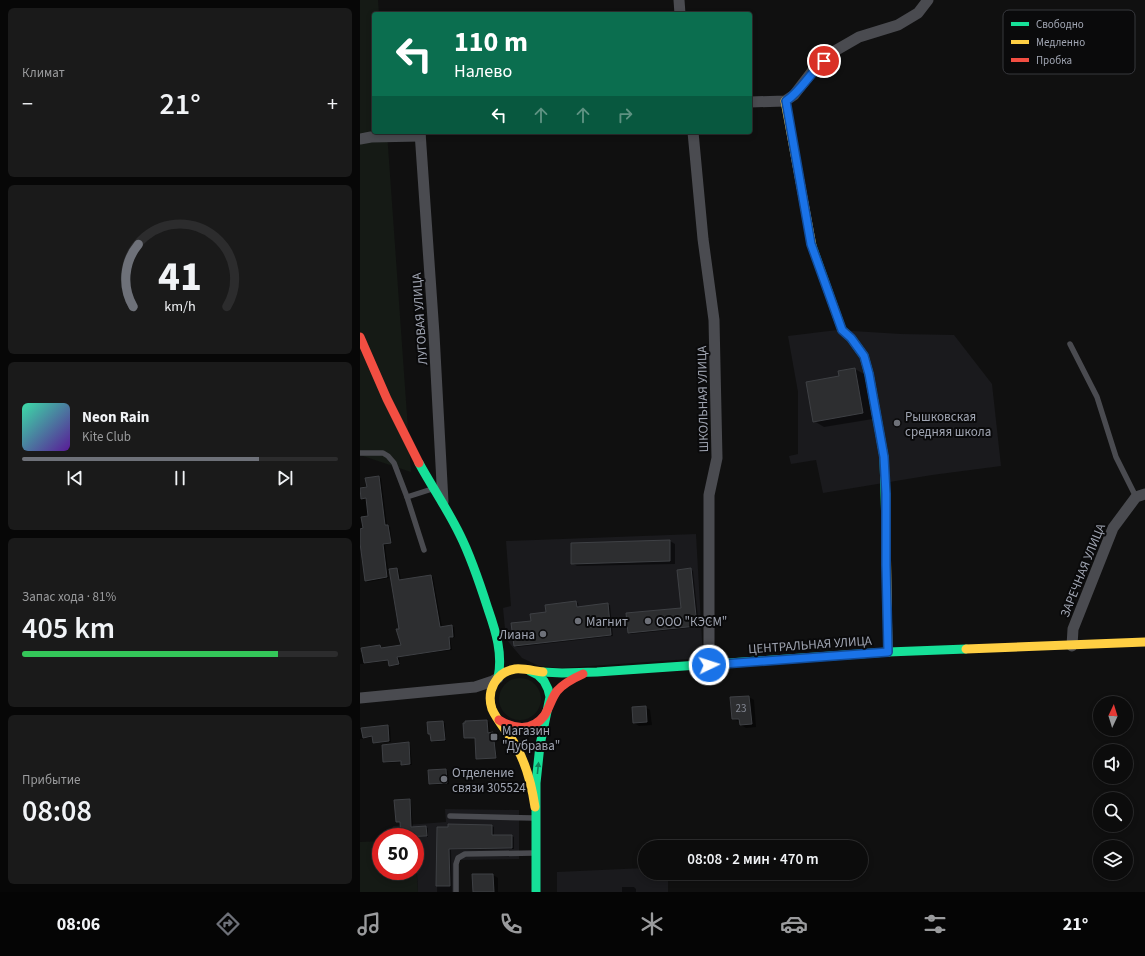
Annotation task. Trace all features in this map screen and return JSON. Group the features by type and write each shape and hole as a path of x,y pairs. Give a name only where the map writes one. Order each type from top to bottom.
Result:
{"main road":[{"path":"786,101 811,244 842,330 851,338 864,356 878,417 884,457 886,494 888,652"},
{"path":"360,337 374,373 416,458 444,505 472,562 498,642 501,657 501,668 498,678 492,687 490,704 495,715 517,749 527,772 535,807"},
{"path":"498,642 510,660 543,679 549,691 549,704 540,745 535,807 536,892"},
{"name":"ЦЕНТРАЛЬНАЯ УЛИЦА","path":"597,672 888,652 1145,642"},
{"path":"498,678 511,670 519,669 532,672 550,673 597,672"},
{"path":"499,720 514,728 526,728 537,723 545,715 554,695 566,683 575,677 586,673 597,672"}],"street":[{"path":"678,0 680,12"},
{"path":"752,102 786,101 794,95 814,69 833,52 859,37 898,25 918,13 928,0"},
{"path":"360,139 420,134"},
{"name":"ЛУГОВАЯ УЛИЦА","path":"420,134 444,505"},
{"name":"ШКОЛЬНАЯ УЛИЦА","path":"693,134 714,320 717,458 709,495 709,665"},
{"name":"ЗАРЕЧНАЯ УЛИЦА","path":"1072,646 1074,629 1113,528 1140,495"},
{"path":"365,698 465,689 484,685 498,678"},
{"path":"465,689 481,693 490,704"}],"lane":[{"path":"1070,344 1098,397 1116,457 1140,495"},
{"path":"360,453 383,453 394,463 407,497 424,550"},
{"path":"407,497 434,489"},
{"path":"450,816 535,818"},
{"path":"456,892 456,864 458,858 465,854 536,853"}],"shaded area":[{"path":"360,0 378,0 379,12 372,12 372,134 387,134 411,472 360,455"},
{"name":"Рышковская средняя школа","path":"837,330 901,334 954,335 992,384 1001,466 932,475 823,493 816,460 791,464 789,456 798,454 798,392 788,336"},
{"path":"696,534 703,658 562,668 539,666 522,658 506,639 503,608 511,606 506,541"},
{"path":"516,678 524,678 535,684 541,695 541,703 535,714 524,720 516,720 505,714 499,703 499,695 505,684"},
{"path":"445,809 519,810 519,859 459,860 459,892 418,892 417,880 424,880 424,828 393,828 393,826 446,822"},
{"path":"372,841 372,880 417,880 418,892 360,892 360,842"},
{"path":"638,868 638,880 668,880 668,892 557,892 557,872"}],"building":[{"path":"855,368 863,413 813,422 806,382 839,376 838,371"},
{"path":"379,476 385,525 388,525 391,543 383,544 387,577 365,581 360,543 360,529 363,528 361,517 368,516 366,498 361,499 360,488 367,487 365,478"},
{"path":"670,540 670,561 571,564 571,543"},
{"path":"397,568 399,580 431,575 440,627 452,625 453,637 449,637 450,649 397,657 399,664 389,666 388,660 364,663 361,648 380,645 381,648 401,645 396,629 399,629 389,569"},
{"path":"691,568 697,626 628,633 626,613 681,608 677,570"},
{"name":"Магнит","path":"576,601 577,607 608,603 611,635 514,646 511,623 531,621 530,614 546,612 545,605"},
{"path":"749,696 752,724 740,725 739,719 732,719 730,697"},
{"path":"646,706 647,722 633,723 632,707"},
{"path":"487,720 488,733 493,732 496,758 476,759 475,738 464,738 463,723 465,723 465,721"},
{"path":"443,721 445,740 431,741 430,734 428,734 427,722"},
{"path":"388,725 389,741 373,743 372,736 363,738 361,728"},
{"path":"409,742 410,764 401,765 401,761 383,762 382,745"},
{"path":"446,769 447,783 429,784 428,770"},
{"path":"410,799 411,827 426,826 427,836 424,836 424,828 400,828 400,822 396,822 394,800"},
{"path":"448,824 492,825 492,835 512,835 512,848 449,849 450,886 436,886 437,827 448,827"},
{"path":"472,874 493,874 494,892 473,892"}],"traffic: fast":[{"path":"812,246 842,330 851,338 864,356 869,374 884,457 886,529"},
{"path":"419,463 455,526 476,572 494,626 498,643 500,660 498,678"},
{"path":"543,672 597,672 888,652 966,649"},
{"path":"530,671 538,675 544,681 550,697 540,745 536,783 536,892"}],"traffic: slow":[{"path":"785,101 812,246"},
{"path":"886,529 888,652"},
{"path":"966,649 1145,642"},
{"path":"535,807 531,784 524,762 514,743 492,709 490,696 494,683 508,671 522,669 543,672"}],"traffic: jam":[{"path":"360,337 387,399 419,463"},
{"path":"499,720 516,727 528,727 534,725 544,716 557,691 569,681 583,674"}],"place":[{"name":"Рышковская средняя школа","path":"897,423"},
{"name":"Магнит","path":"578,621"},
{"name":"ООО \"КЭСМ\"","path":"648,621"},
{"name":"Лиана","path":"543,634"},
{"name":"Магазин \"Дубрава\"","path":"494,737"},
{"name":"Отделение связи 305524","path":"444,779"}],"route":[{"path":"709,665 888,652 886,494 884,457 878,417 864,356 851,338 842,330 811,244 786,101 794,95 814,69 824,61"}]}
